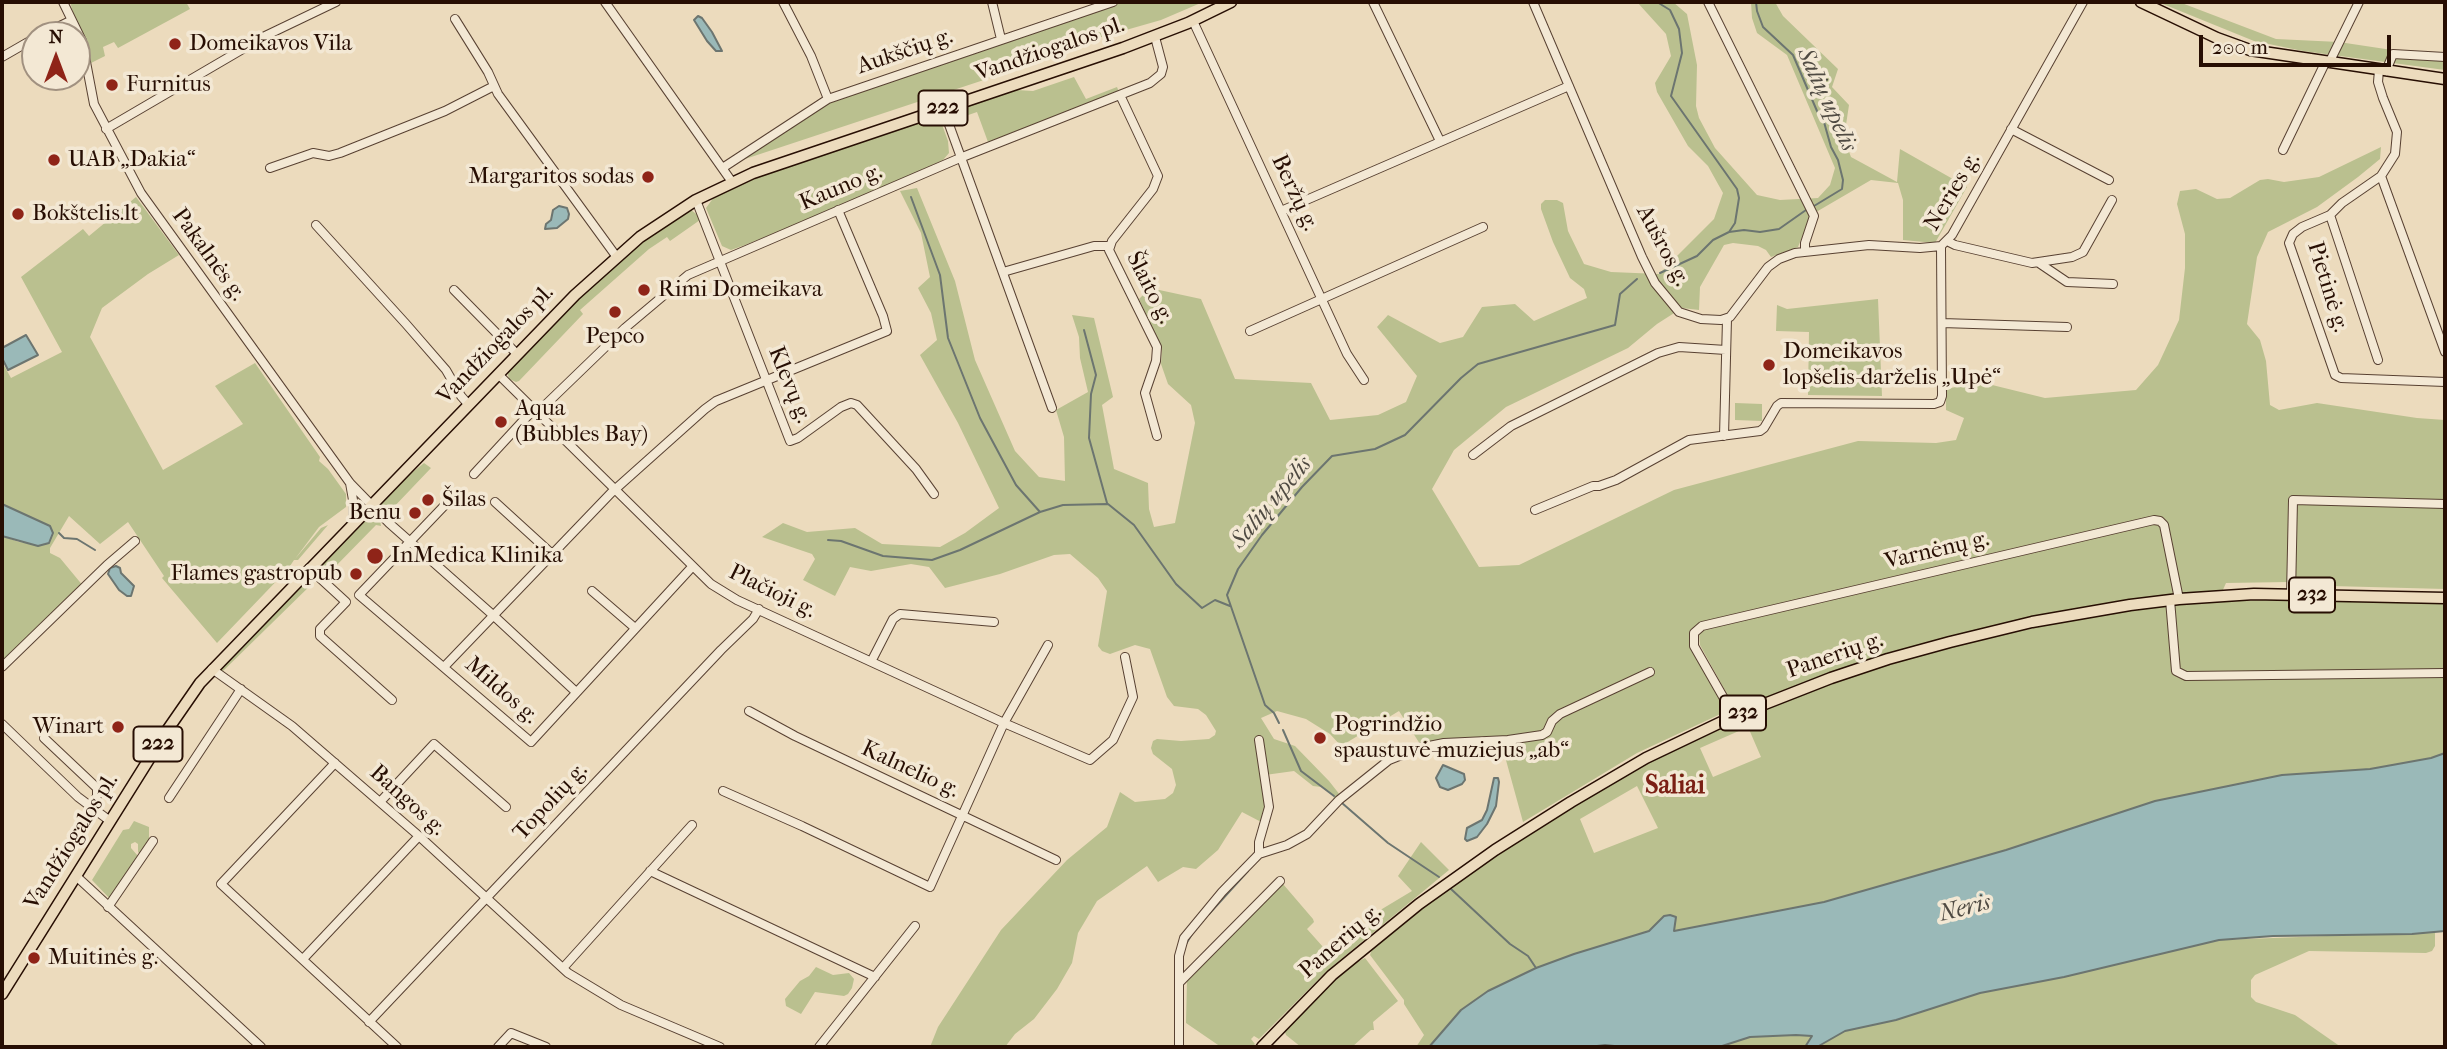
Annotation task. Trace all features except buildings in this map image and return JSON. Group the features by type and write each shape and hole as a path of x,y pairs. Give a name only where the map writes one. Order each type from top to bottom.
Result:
{"main road":[{"path":"2141,2 2234,45 2267,54 2445,79"},
{"name":"Vandžiogalos pl.","path":"2,994 187,700 212,669 498,373 616,256 666,218 732,182 795,158 1155,37 1193,21 1225,3"},
{"name":"Panerių g.","path":"1262,1047 1332,975 1446,883 1603,783 1667,748 1734,716 1831,678 1938,645 2032,622 2174,600 2227,595 2291,594 2445,598"}],"street":[{"name":"Pakalnės g.","path":"63,2 70,21"},
{"path":"106,129 265,36 336,2"},
{"path":"605,2 724,167 732,182"},
{"path":"783,2 828,99"},
{"path":"992,2 1001,39"},
{"name":"Aukščių g.","path":"724,167 828,99 1113,2"},
{"path":"1373,2 1440,141"},
{"name":"Aušros g.","path":"1534,2 1637,245 1660,290 1674,307 1685,315 1701,319 1727,319"},
{"path":"1708,2 1809,204 1814,220 1805,243 1805,251"},
{"name":"Neries g.","path":"1535,510 1593,486 1616,480 1689,440 1762,429 1777,406 1783,402 1937,404 1942,396 1944,244 2083,2"},
{"path":"2283,150 2359,2"},
{"path":"455,19 494,86 616,256"},
{"name":"Beržų g.","path":"1193,21 1347,354 1364,380"},
{"name":"Kauno g.","path":"536,410 688,275 960,158 1150,83 1161,74 1163,62 1155,37"},
{"path":"2,57 21,46"},
{"path":"2382,71 2393,54 2445,57"},
{"name":"Pietinė g.","path":"2382,71 2381,90 2397,132 2395,154 2381,176 2330,215 2302,227 2293,234 2289,243 2335,375 2341,378 2445,382"},
{"path":"270,168 315,152 329,156 340,153 433,116 494,86"},
{"path":"1281,211 1569,86"},
{"name":"Pakalnės g.","path":"90,91 106,129 150,206 350,484 576,692"},
{"name":"Šlaito g.","path":"1120,95 1157,171 1158,179 1153,190 1110,246 1112,260 1157,347 1156,361 1145,393 1157,436"},
{"path":"943,108 1052,408"},
{"path":"2011,129 2109,180"},
{"path":"2381,176 2445,352"},
{"name":"Klevų g.","path":"696,200 790,441 846,404 857,405 916,469 934,494"},
{"path":"1724,436 1727,319 1735,314 1774,261 1805,251 1868,245 1920,248 1944,244 2018,261 2039,263 2072,257 2083,251 2112,200"},
{"path":"444,667 616,489 705,409 716,401 887,331 838,210"},
{"path":"2330,215 2378,360"},
{"path":"316,225 407,324 446,370 468,404"},
{"path":"1250,331 1483,227"},
{"path":"1003,272 1094,246 1110,246"},
{"path":"2039,263 2067,282 2113,284"},
{"path":"454,290 517,354"},
{"path":"1942,323 2067,327"},
{"path":"1473,455 1510,426 1658,353 1679,347 1726,350"},
{"name":"Plačioji g.","path":"498,373 692,567 718,589 1004,723 1090,760 1113,740 1133,697 1125,657"},
{"path":"474,474 536,410"},
{"path":"350,484 353,500 352,523"},
{"path":"2291,594 2293,500 2445,503"},
{"path":"495,502 552,555"},
{"name":"Mildos g.","path":"444,506 359,595 531,742 692,567"},
{"name":"Varnėnų g.","path":"1734,716 1694,646 1694,633 1702,626 2154,520 2164,525 2174,600"},
{"path":"2,667 135,541"},
{"path":"309,568 346,602 319,633 392,700"},
{"path":"592,591 635,628"},
{"path":"2174,600 2176,671 2186,676 2445,673"},
{"name":"Topolių g.","path":"369,1022 721,650 753,620 759,609"},
{"path":"872,660 890,623 900,614 994,622"},
{"path":"723,792 930,887 1004,723 1048,645"},
{"name":"Bangos g.","path":"212,669 292,726 419,836 566,971 621,1005 720,1047"},
{"path":"1179,1047 1179,956 1184,939 1222,892 1259,854 1287,845 1307,834 1339,800 1389,760 1419,748 1444,743 1508,740 1542,735 1560,714 1650,672"},
{"path":"169,798 241,689"},
{"name":"Kalnelio g.","path":"749,711 795,736 1056,860"},
{"path":"2,724 91,808 110,821"},
{"path":"44,738 97,788 97,796 91,808"},
{"path":"1259,740 1269,807 1259,842 1259,854"},
{"path":"380,802 434,744 506,807"},
{"path":"335,763 221,884 397,1047"},
{"path":"566,971 692,825"},
{"path":"303,959 419,836"},
{"path":"108,907 153,841"},
{"path":"650,871 875,977"},
{"path":"76,876 261,1047"},
{"path":"1180,982 1280,881"},
{"path":"819,1047 915,926"},
{"path":"498,1047 511,1033 546,1047"}],"green space":[{"path":"70,2 186,2 190,9 118,48 114,42 103,47 105,56 91,63 91,21 75,19"},
{"path":"1113,2 1203,2 1161,20 1098,38 1011,71 742,160 756,145 828,99"},
{"path":"1637,2 1673,2 1687,14 1697,65 1696,106 1699,118 1715,148 1757,195 1780,200 1818,198 1830,185 1835,168 1787,55 1757,33 1751,2 1775,2 1783,16 1838,69 1832,87 1849,105 1844,138 1851,157 1897,182 1900,149 1967,187 1935,243 1903,240 1903,200 1898,183 1871,180 1811,215 1798,247 1771,257 1766,250 1758,246 1733,243 1724,245 1700,287 1699,310 1682,308 1628,348 1506,407 1454,450 1432,489 1479,567 1519,565 1674,490 1858,441 1936,443 1956,440 1964,418 1946,410 1946,389 1980,382 2045,398 2136,390 2158,365 2179,320 2185,268 2185,234 2177,204 2180,191 2196,189 2217,199 2230,198 2260,180 2284,182 2319,177 2381,147 2380,159 2358,177 2317,207 2268,232 2257,257 2247,324 2260,340 2266,361 2270,405 2279,410 2317,403 2445,420 2445,502 2291,497 2288,582 2226,583 2222,592 2182,595 2163,519 1700,623 1691,636 1727,711 1637,753 1523,822 1501,742 1420,744 1399,711 1341,746 1330,734 1306,719 1277,711 1261,718 1274,739 1295,746 1329,781 1340,795 1332,805 1334,796 1321,787 1313,786 1294,771 1265,775 1269,807 1265,824 1242,812 1218,850 1196,869 1183,867 1158,882 1147,866 1097,901 1078,933 1072,963 1057,989 1034,1019 1015,1034 1005,1047 930,1047 938,1027 1001,930 1067,860 1107,827 1120,792 1135,802 1165,799 1173,793 1176,785 1172,769 1153,754 1153,741 1209,739 1216,731 1206,715 1198,709 1174,706 1167,697 1150,649 1135,645 1110,654 1102,651 1098,646 1107,591 1098,578 1070,554 1054,555 1000,574 945,588 929,567 911,564 871,571 850,567 835,596 803,580 815,559 812,554 762,537 783,523 807,532 855,528 882,544 940,547 965,533 999,508 958,423 920,355 937,340 931,313 918,288 930,277 921,233 900,191 917,188 955,281 975,360 1015,451 1039,477 1065,481 1064,437 1056,410 1088,392 1080,358 1079,337 1072,315 1094,318 1113,397 1102,405 1114,469 1148,483 1149,509 1154,527 1175,523 1195,423 1191,405 1168,384 1161,364 1162,350 1139,299 1150,288 1201,299 1235,379 1311,383 1330,420 1378,415 1406,402 1417,376 1377,327 1388,315 1440,343 1463,337 1482,307 1515,304 1534,321 1587,298 1584,289 1570,278 1553,242 1541,209 1545,200 1563,203 1568,231 1584,264 1611,272 1659,274 1714,219 1723,193 1708,166 1688,146 1657,92 1655,83 1671,56 1666,34"},
{"path":"2158,2 2179,2 2276,39 2339,42 2445,58 2445,70 2303,51 2254,41"},
{"path":"1074,77 1086,99 1117,87 1119,92 965,154 967,150 988,142 977,112 954,120 955,129 950,111 1017,90 1033,91"},
{"path":"933,117 940,119 948,141 949,153 943,160 854,201 745,245 731,250 722,246 706,208 714,197 755,177"},
{"path":"136,197 179,255 102,308 90,337 163,470 243,424 215,386 255,363 320,457 319,461 346,494 346,507 319,527 295,559 321,528 328,525 298,560 294,560 217,643 162,578 164,576 128,522 100,544 69,516 50,548 50,553 60,558 84,587 2,667 2,536 19,542 43,545 49,543 53,532 42,522 2,504 2,362 11,378 62,352 21,277 83,229 89,236"},
{"path":"691,210 700,220 670,241 667,237 649,249 580,310 583,314 519,381 509,379 507,371 589,289 656,231"},
{"path":"1878,299 1882,396 1808,395 1809,332 1776,331 1777,305 1787,309"},
{"path":"1735,403 1762,404 1762,421 1735,420"},
{"path":"424,463 431,468 391,510 393,515 387,515 381,507 382,501"},
{"path":"2296,504 2445,505 2445,589 2293,585"},
{"path":"372,515 380,519 381,526 376,525 331,571 334,575 324,577 317,571 367,517"},
{"path":"2153,522 2162,526 2173,575 2174,596 2033,618 1742,709 1734,707 1700,645 1699,633 1703,628"},
{"path":"311,576 317,579 222,672 221,667"},
{"path":"2264,600 2445,601 2445,753 2370,769 2282,775 2155,801 2006,850 1824,902 1673,932 1670,915 1664,916 1649,931 1536,968 1488,991 1461,1010 1429,1047 1416,1047 1424,1035 1404,1000 1370,955 1372,949 1408,917 1509,846 1618,778 1750,715 1835,681 1893,662 1958,644 2114,611 2165,604","holes":["1748,727 1761,757 1713,777 1700,748","1637,786 1658,828 1594,853 1580,819"]},
{"path":"134,821 149,827 149,841 140,854 138,844 131,844 138,856 110,899 92,880 123,830 129,829"},
{"path":"1421,842 1449,870 1329,969 1259,1039 1254,1036 1251,1039 1255,1044 1252,1047 1221,1047 1186,1023 1187,980 1279,883 1283,884 1313,919 1314,922 1307,929 1332,957 1382,909 1412,891 1398,876"},
{"path":"2435,932 2435,946 2432,951 2426,953 2309,951 2255,975 2251,980 2251,997 2256,1002 2295,1015 2341,1047 1817,1047 1845,1031 1896,1020 1980,993 2064,977 2219,940"},
{"path":"1365,958 1398,1001 1373,1022 1374,1030 1352,1047 1301,1047 1286,1035 1285,1032 1308,1003 1348,967"},
{"path":"816,967 833,975 849,973 854,979 852,988 844,996 815,992 801,1014 786,1006 785,999"},
{"path":"1775,1035 1813,1036 1805,1047 1719,1047 1745,1038"}],"water":[{"path":"698,16 712,32 722,51 716,51 707,41 694,20"},
{"path":"559,206 567,208 568,219 557,228 545,229 553,210"},
{"path":"26,335 38,355 8,370 2,358 2,348"},
{"path":"2,504 50,526 53,533 49,543 38,546 2,536"},
{"path":"116,566 134,586 131,596 119,590 108,574 110,568"},
{"name":"Neris","path":"2445,753 2445,931 2219,940 2064,977 1980,993 1896,1020 1845,1031 1817,1047 1805,1047 1812,1036 1796,1035 1750,1037 1719,1047 1429,1047 1461,1010 1488,991 1536,968 1649,931 1664,916 1676,917 1674,931 1824,902 2006,850 2155,801 2282,775 2370,769"},
{"path":"1443,765 1464,774 1465,780 1462,784 1448,790 1440,787 1436,778"},
{"path":"1494,778 1498,778 1499,782 1496,806 1477,837 1467,841 1467,828 1482,820 1487,810"}],"waterway":[{"path":"1657,2 1670,10 1679,29 1682,53 1671,96 1737,189 1739,198 1735,223 1729,232"},
{"name":"Salių upelis","path":"1756,2 1763,27 1793,55 1824,122 1838,160 1843,180 1842,189 1814,206"},
{"path":"911,197 940,275 948,338 980,418 1016,485 1040,512"},
{"name":"Salių upelis","path":"1660,273 1697,256 1713,240 1729,232 1779,229 1806,210"},
{"name":"Salių upelis","path":"1279,723 1274,713 1265,705 1227,595 1238,569 1262,535 1332,456 1375,449 1405,435 1478,364 1615,325 1620,294 1637,279"},
{"path":"1084,330 1096,375 1091,394 1089,438 1107,503"},
{"path":"828,540 841,541 883,556 932,560 960,550 1040,512 1063,505 1108,504 1134,525 1176,584 1202,608 1215,600 1230,606"},
{"path":"59,533 64,538 77,539 95,550"},
{"name":"Salių upelis","path":"1283,730 1301,771 1334,796"},
{"name":"Salių upelis","path":"1342,803 1388,843 1439,877"},
{"path":"1209,914 1248,871"},
{"name":"Salių upelis","path":"1451,889 1510,944 1528,956 1536,968"},
{"path":"1186,944 1192,934"}],"place":[{"name":"Domeikavos Vila","path":"175,44"},
{"name":"Furnitus","path":"112,85"},
{"name":"UAB „Dakia“","path":"54,160"},
{"name":"Margaritos sodas","path":"648,177"},
{"name":"Bokštelis.lt","path":"18,214"},
{"name":"Rimi Domeikava","path":"644,290"},
{"name":"Pepco","path":"615,312"},
{"name":"Domeikavos lopšelis-darželis „Upė“","path":"1769,365"},
{"name":"Aqua (Bubbles Bay)","path":"501,422"},
{"name":"Šilas","path":"428,500"},
{"name":"Benu","path":"415,513"},
{"name":"InMedica Klinika","path":"375,556"},
{"name":"Flames gastropub","path":"356,574"},
{"name":"Winart","path":"118,727"},
{"name":"Pogrindžio spaustuvė-muziejus „ab“","path":"1320,738"},
{"name":"Muitinės g.","path":"34,958"}],"district":[{"name":"Saliai","path":"1675,787"}]}
